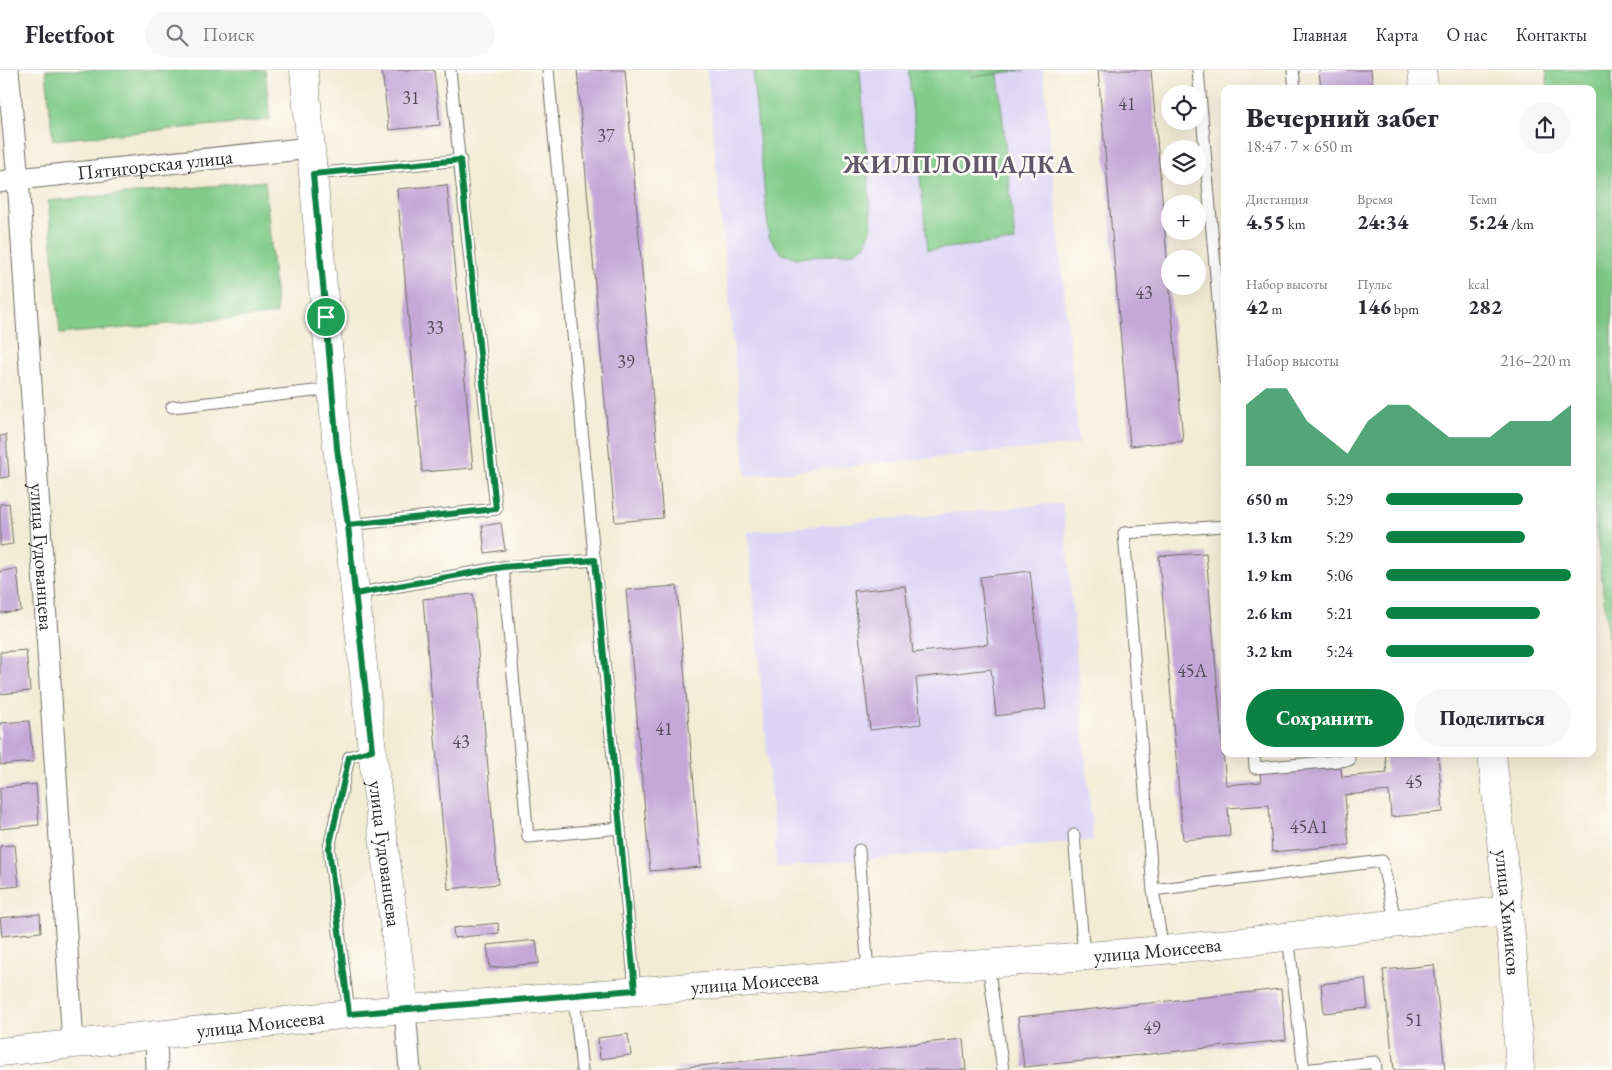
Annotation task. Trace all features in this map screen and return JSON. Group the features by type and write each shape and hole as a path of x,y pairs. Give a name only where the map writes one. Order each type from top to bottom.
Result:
{"street":[{"name":"улица Гудованцева","path":"8,70 9,180 73,1044"},
{"name":"улица Гудованцева","path":"304,70 337,448 348,525 372,750 405,1010 410,1070"},
{"path":"1422,70 1424,85"},
{"name":"Пятигорская улица","path":"9,180 312,161"},
{"name":"улица Химиков","path":"1492,757 1512,944 1520,1070"},
{"name":"улица Моисеева","path":"0,1052 349,1014 635,990 1163,950 1508,910"},
{"path":"156,1035 157,1070"}],"lane":[{"path":"348,525 496,509 450,70"},
{"path":"548,70 635,990"},
{"path":"1198,70 1221,334"},
{"path":"1293,70 1295,85"},
{"path":"312,161 460,160"},
{"path":"172,407 332,389"},
{"path":"1163,950 1153,890 1124,533 1221,526"},
{"path":"355,594 503,567 595,560"},
{"path":"503,567 528,837 620,828"},
{"path":"349,1014 329,848 349,757 372,750"},
{"path":"1254,757 1255,768 1349,760 1349,757"},
{"path":"1074,835 1084,957"},
{"path":"859,850 868,973"},
{"path":"1153,890 1382,861 1396,924"},
{"path":"1288,936 1304,1070"},
{"path":"988,964 1004,1070"},
{"path":"574,995 582,1070"},
{"path":"1300,1070 1376,1062 1376,1070"}],"shaded area":[{"path":"707,70 1043,70 1079,444 746,476"},
{"path":"1063,503 1093,840 777,867 748,532"}],"green space":[{"path":"46,70 265,70 270,120 53,140"},
{"path":"755,70 860,70 872,228 865,245 853,253 798,258 782,254 769,237 753,78"},
{"path":"908,70 1025,70 971,77 998,74 1015,241 928,250"},
{"path":"1546,70 1612,70 1612,671 1596,529 1596,85 1548,85"},
{"path":"265,181 277,314 60,334 48,201"}],"building":[{"path":"382,70 434,70 440,125 389,130"},
{"path":"577,70 625,70 663,518 615,522"},
{"path":"1098,70 1151,70 1162,195 1161,240 1166,240 1167,250 1161,250 1161,295 1170,295 1183,441 1130,446"},
{"path":"1319,70 1371,70 1373,85 1321,85"},
{"path":"447,185 473,468 422,472 397,189"},
{"path":"6,435 9,477 0,478 0,436"},
{"path":"9,503 13,544 0,546 0,504"},
{"path":"501,523 505,550 485,553 482,526"},
{"path":"1206,553 1221,727 1221,757 1224,757 1226,785 1261,782 1260,773 1341,767 1342,777 1387,773 1385,757 1438,757 1443,812 1391,817 1389,791 1345,795 1349,845 1272,852 1269,805 1228,808 1230,836 1183,840 1159,556"},
{"path":"17,569 21,611 0,613 0,571"},
{"path":"1030,571 1046,709 996,716 991,669 916,678 921,724 870,730 854,591 905,586 913,653 988,644 980,577"},
{"path":"677,586 701,867 650,871 626,590"},
{"path":"473,594 498,884 448,889 423,599"},
{"path":"26,650 30,691 0,694 0,652"},
{"path":"29,721 33,762 0,765 0,723"},
{"path":"36,784 39,825 0,829 0,788"},
{"path":"15,845 19,886 0,888 0,846"},
{"path":"40,914 41,932 2,936 0,918"},
{"path":"498,923 499,933 454,938 453,928"},
{"path":"536,940 539,963 490,968 487,945"},
{"path":"1434,965 1445,1070 1394,1070 1383,970"},
{"path":"1365,979 1368,1008 1324,1013 1321,984"},
{"path":"1281,989 1286,1040 1024,1067 1018,1017"},
{"path":"628,1034 631,1055 600,1059 598,1038"},
{"path":"963,1039 966,1070 677,1070 677,1068"}],"district":[{"name":"ЖИЛПЛОЩАДКА","path":"959,164"}],"route":[{"path":"326,317 313,174 460,160 496,509 348,525 355,594 503,567 595,560 635,990 349,1014 329,848 349,757 372,750 355,594 348,525 337,448 326,317"}]}
